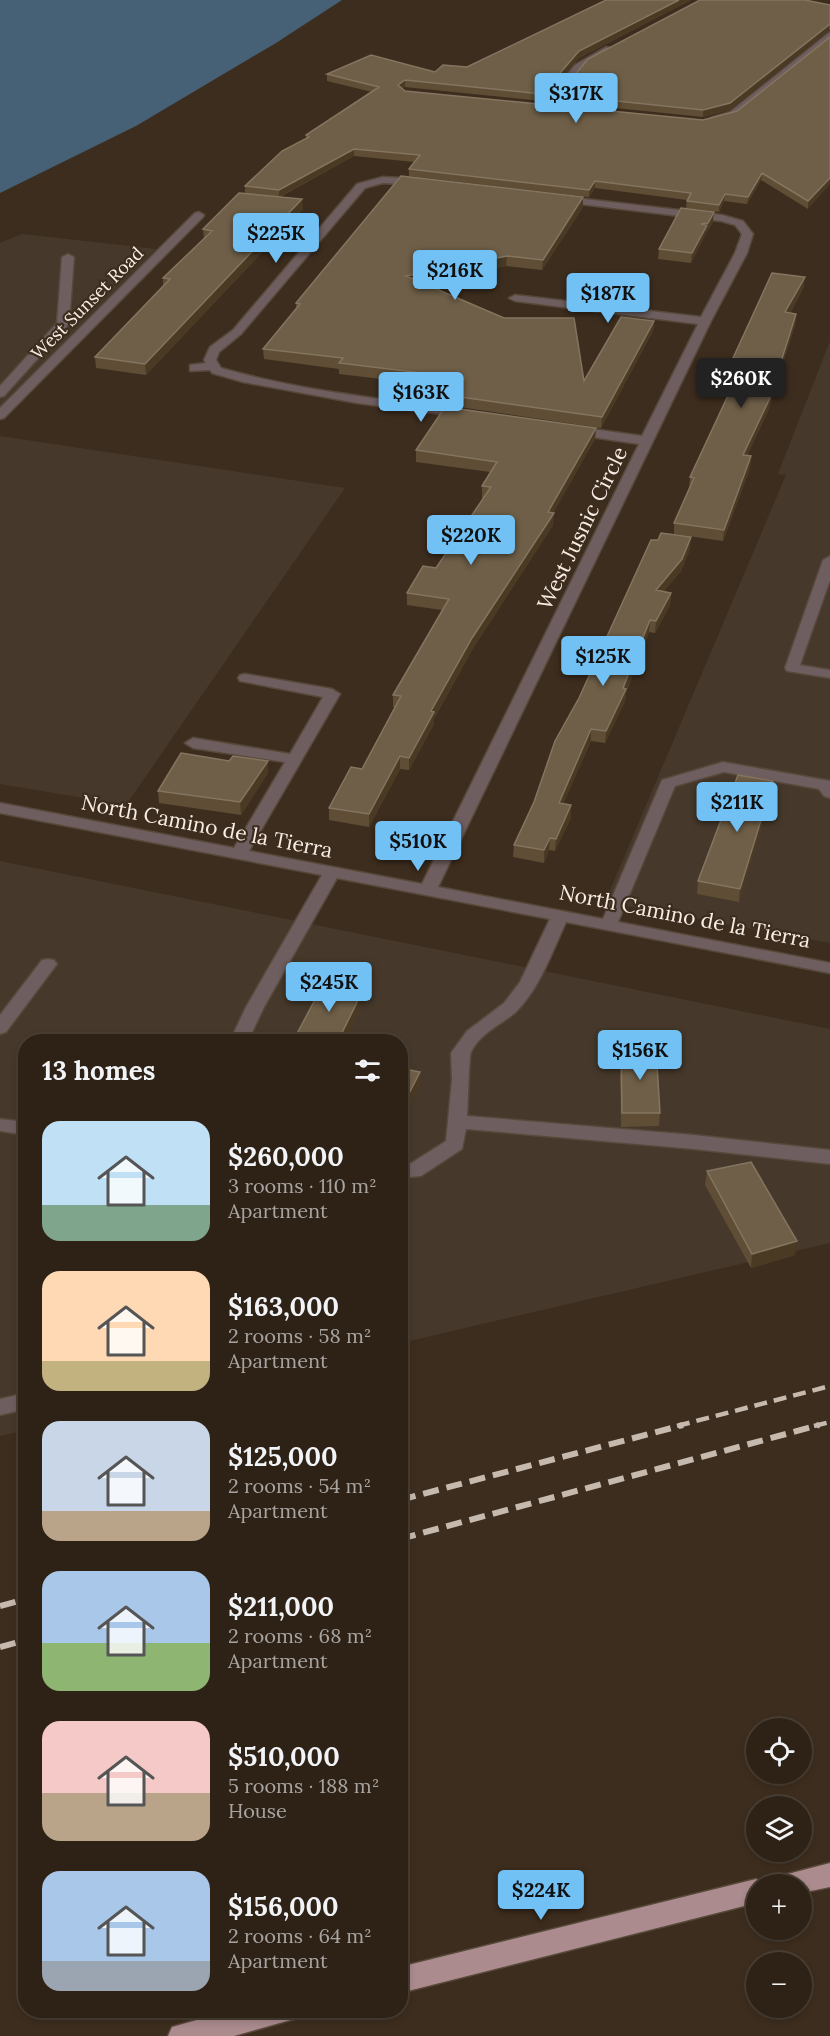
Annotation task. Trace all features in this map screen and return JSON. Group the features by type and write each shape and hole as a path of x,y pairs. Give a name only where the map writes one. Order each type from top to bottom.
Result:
{"main road":[{"path":"812,1879 830,1875"},
{"path":"812,1889 830,1887"},
{"path":"408,1978 746,1894"},
{"path":"693,1906 746,1898"},
{"path":"182,2036 253,2018"}],"street":[{"path":"702,122 733,114 830,35"},
{"path":"534,105 551,107 578,67 615,46"},
{"path":"212,366 210,360 214,350 237,332 370,178 433,184"},
{"path":"550,198 722,218 742,225 758,223"},
{"name":"West Sunset Road","path":"0,415 199,215"},
{"name":"West Jusnic Circle","path":"428,892 438,866 705,321 741,253 748,234 742,225"},
{"path":"0,393 63,324 68,257"},
{"path":"515,298 705,321"},
{"path":"194,368 212,366 223,373 243,378 357,399 485,417"},
{"name":"West Jusnic Circle","path":"555,428 648,441"},
{"path":"830,560 792,668 830,674"},
{"path":"239,854 332,694 245,678"},
{"path":"194,743 294,759"},
{"path":"609,924 668,783 723,767 825,785 830,793"},
{"name":"North Camino de la Tierra","path":"0,808 830,968"},
{"path":"242,1034 255,1006 332,873"},
{"path":"408,1171 414,1171 455,1144 460,1053 473,1035 510,1007 528,984 561,915"},
{"path":"0,1028 48,964"},
{"path":"457,1122 694,1142 830,1158"},
{"path":"0,1125 18,1128"},
{"path":"0,1407 18,1403"}],"shaded area":[{"path":"22,234 156,249 0,407 0,243"},
{"path":"830,341 830,943 605,902 786,475 778,474"},
{"path":"0,436 345,488 126,805 0,784"},
{"path":"0,861 830,1029 830,1243 408,1341 408,1034 18,1034 18,1432 0,1436"}],"water":[{"path":"0,0 342,0 276,43 136,126 0,193"}],"building":[{"path":"606,0 679,0 579,51 542,94 405,80 398,85 405,91 703,120 737,111 830,37 830,178 808,201 762,173 748,197 725,194 719,205 687,201 691,193 595,181 589,190 409,169 420,155 354,149 279,190 245,186 282,151 309,137 306,135 379,87 327,74 371,55 435,72 443,65 467,67"},
{"path":"700,0 805,0 830,5 830,24 730,103 703,110 558,95 588,59"},
{"path":"401,176 583,197 543,260 507,256 406,276 504,318 574,318 584,381 621,317 654,321 602,417 453,396 464,378 339,363 343,358 263,349 300,304 296,303"},
{"path":"239,193 302,199 145,364 95,357 170,279 163,278 212,231 203,229"},
{"path":"681,208 714,212 708,223 701,224 707,225 692,253 659,249"},
{"path":"772,273 805,277 785,312 796,314 769,400 743,455 751,456 724,530 674,523 694,478 690,477 745,359 733,358"},
{"path":"445,407 596,428 548,512 554,513 472,638 431,711 434,712 409,758 400,756 369,814 329,808 351,767 362,769 401,696 393,695 449,599 407,593 423,566 436,568 491,487 482,486 497,462 416,450"},
{"path":"661,533 691,537 682,559 656,590 671,593 656,621 650,620 623,688 626,689 606,731 591,729 559,803 571,805 556,839 550,838 544,850 514,845 534,802 555,741 579,698 651,540 658,540"},
{"path":"181,753 229,761 233,756 268,761 240,802 158,791"},
{"path":"738,775 773,781 740,889 698,881"},
{"path":"325,981 364,988 341,1034 297,1034"},
{"path":"621,1048 656,1049 660,1113 622,1113"},
{"path":"408,1070 420,1072 408,1095"},
{"path":"751,1162 797,1241 752,1254 707,1171"}],"railway":[{"path":"677,1426 830,1386"},
{"path":"814,1426 830,1422"},
{"path":"408,1498 683,1425"},
{"path":"408,1537 819,1425"},
{"path":"0,1606 18,1601"},
{"path":"0,1647 18,1642"}]}
